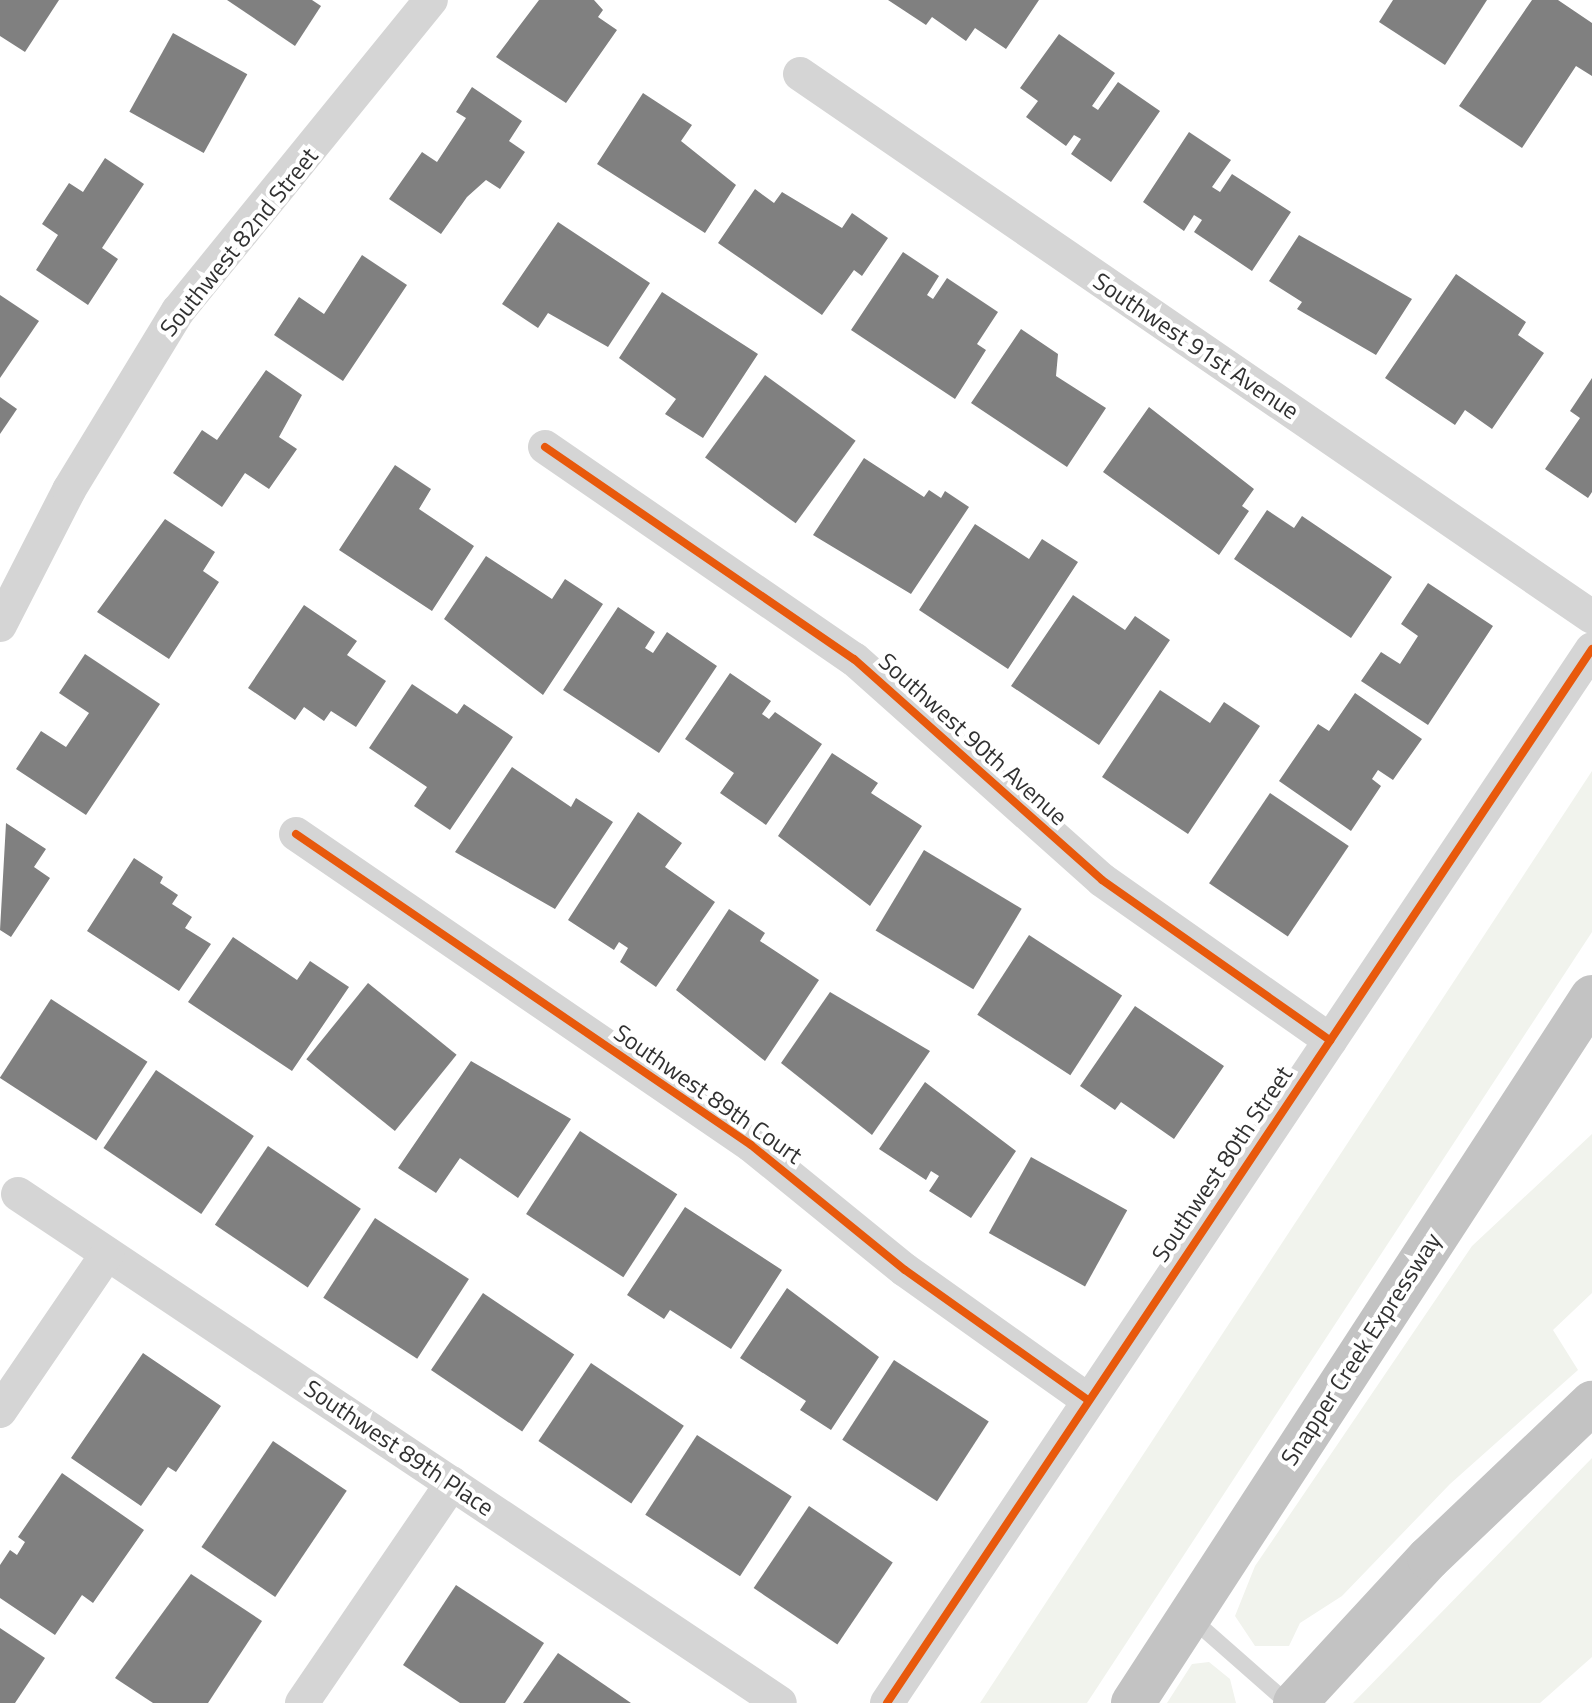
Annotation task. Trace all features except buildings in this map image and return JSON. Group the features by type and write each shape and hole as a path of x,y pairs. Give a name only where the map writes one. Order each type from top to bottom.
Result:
{"highway":[{"name":"Snapper Creek Expressway","path":"1133,1703 1592,997"},
{"path":"1295,1703 1429,1558 1592,1403"}],"street":[{"name":"Southwest 82nd Street","path":"0,625 69,490 178,311 431,0"},
{"name":"Southwest 91st Avenue","path":"800,74 1592,617"},
{"name":"Southwest 90th Avenue","path":"545,447 854,659 1102,880 1330,1040"},
{"name":"Southwest 80th Street","path":"887,1703 1592,649"},
{"name":"Southwest 89th Court","path":"296,834 751,1145 905,1270 1088,1400"},
{"name":"Southwest 89th Place","path":"18,1194 780,1703"},
{"path":"0,1411 107,1254"},
{"path":"302,1703 452,1483"}],"lane":[{"path":"1188,1616 1288,1703"}],"shaded area":[{"path":"1592,771 1592,932 1087,1703 980,1703"},
{"path":"1592,1134 1592,1293 1553,1330 1578,1370 1450,1484 1342,1596 1300,1623 1289,1646 1255,1646 1235,1616 1255,1566 1472,1246"},
{"path":"1592,1458 1592,1657 1540,1703 1353,1703"},
{"path":"1209,1662 1230,1679 1236,1703 1167,1703 1192,1664"}],"cycle path":[{"path":"545,447 854,659 1102,880 1330,1040"},
{"path":"887,1703 1592,649"},
{"path":"296,834 751,1145 905,1270 1088,1400"}]}
